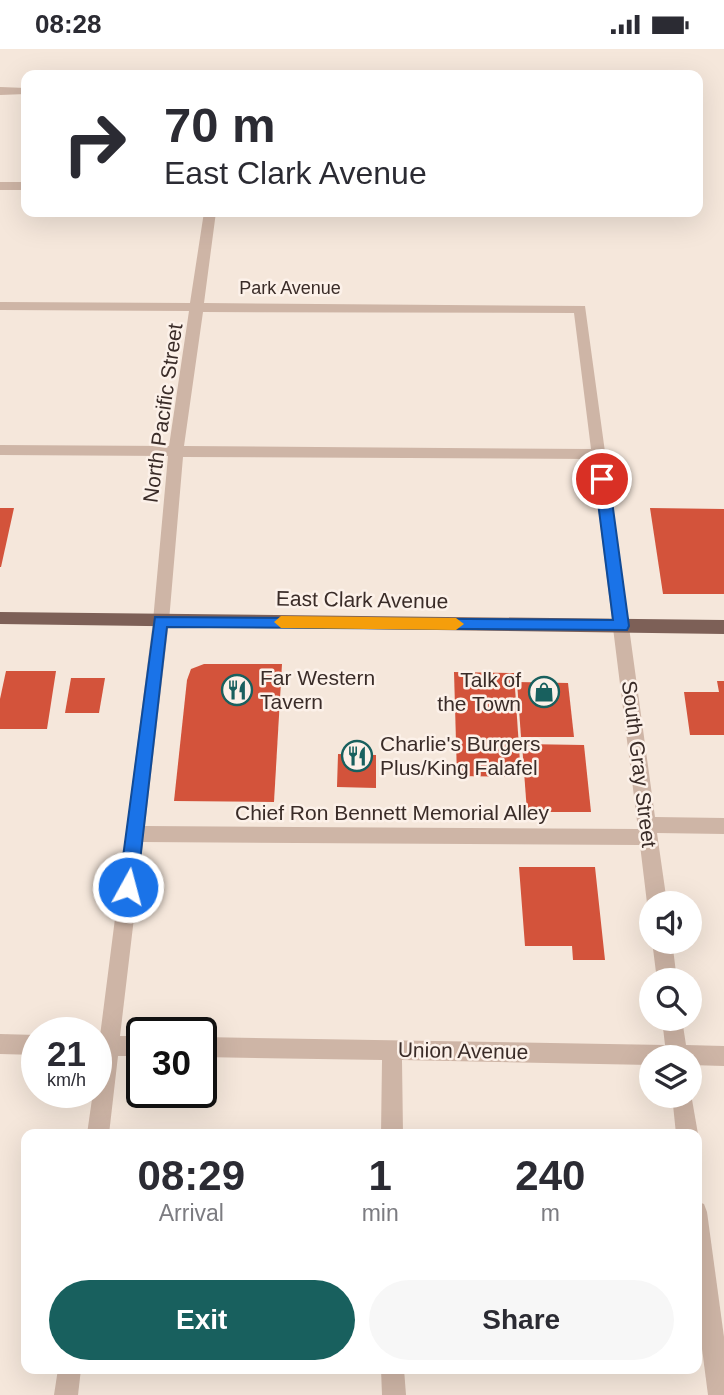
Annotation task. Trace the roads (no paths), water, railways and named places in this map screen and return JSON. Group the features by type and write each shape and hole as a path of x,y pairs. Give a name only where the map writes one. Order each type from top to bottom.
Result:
{"main road":[{"name":"East Clark Avenue","path":"0,618 724,627"}],"street":[{"path":"0,91 21,91"},
{"path":"0,186 21,186"},
{"name":"North Pacific Street","path":"107,1017 161,621 176,451 199,307 209,217"},
{"name":"Park Avenue","path":"0,306 580,309"},
{"name":"South Gray Street","path":"580,309 656,891"},
{"path":"0,450 599,454"},
{"name":"Chief Ron Bennett Memorial Alley","path":"134,834 648,831 724,826"},
{"path":"0,1044 21,1045"},
{"name":"Union Avenue","path":"217,1047 639,1055"},
{"path":"392,1050 392,1129"},
{"name":"Union Avenue","path":"702,1056 724,1056"},
{"name":"North Pacific Street","path":"98,1129 99,1108"},
{"path":"684,1108 686,1129"},
{"path":"702,1254 720,1382"},
{"path":"66,1395 68,1374"},
{"path":"393,1374 394,1395"}],"place":[{"name":"Far Western Tavern","path":"237,690"},
{"name":"Talk of the Town","path":"544,692"},
{"name":"Charlie's Burgers Plus/King Falafel","path":"357,756"}]}
